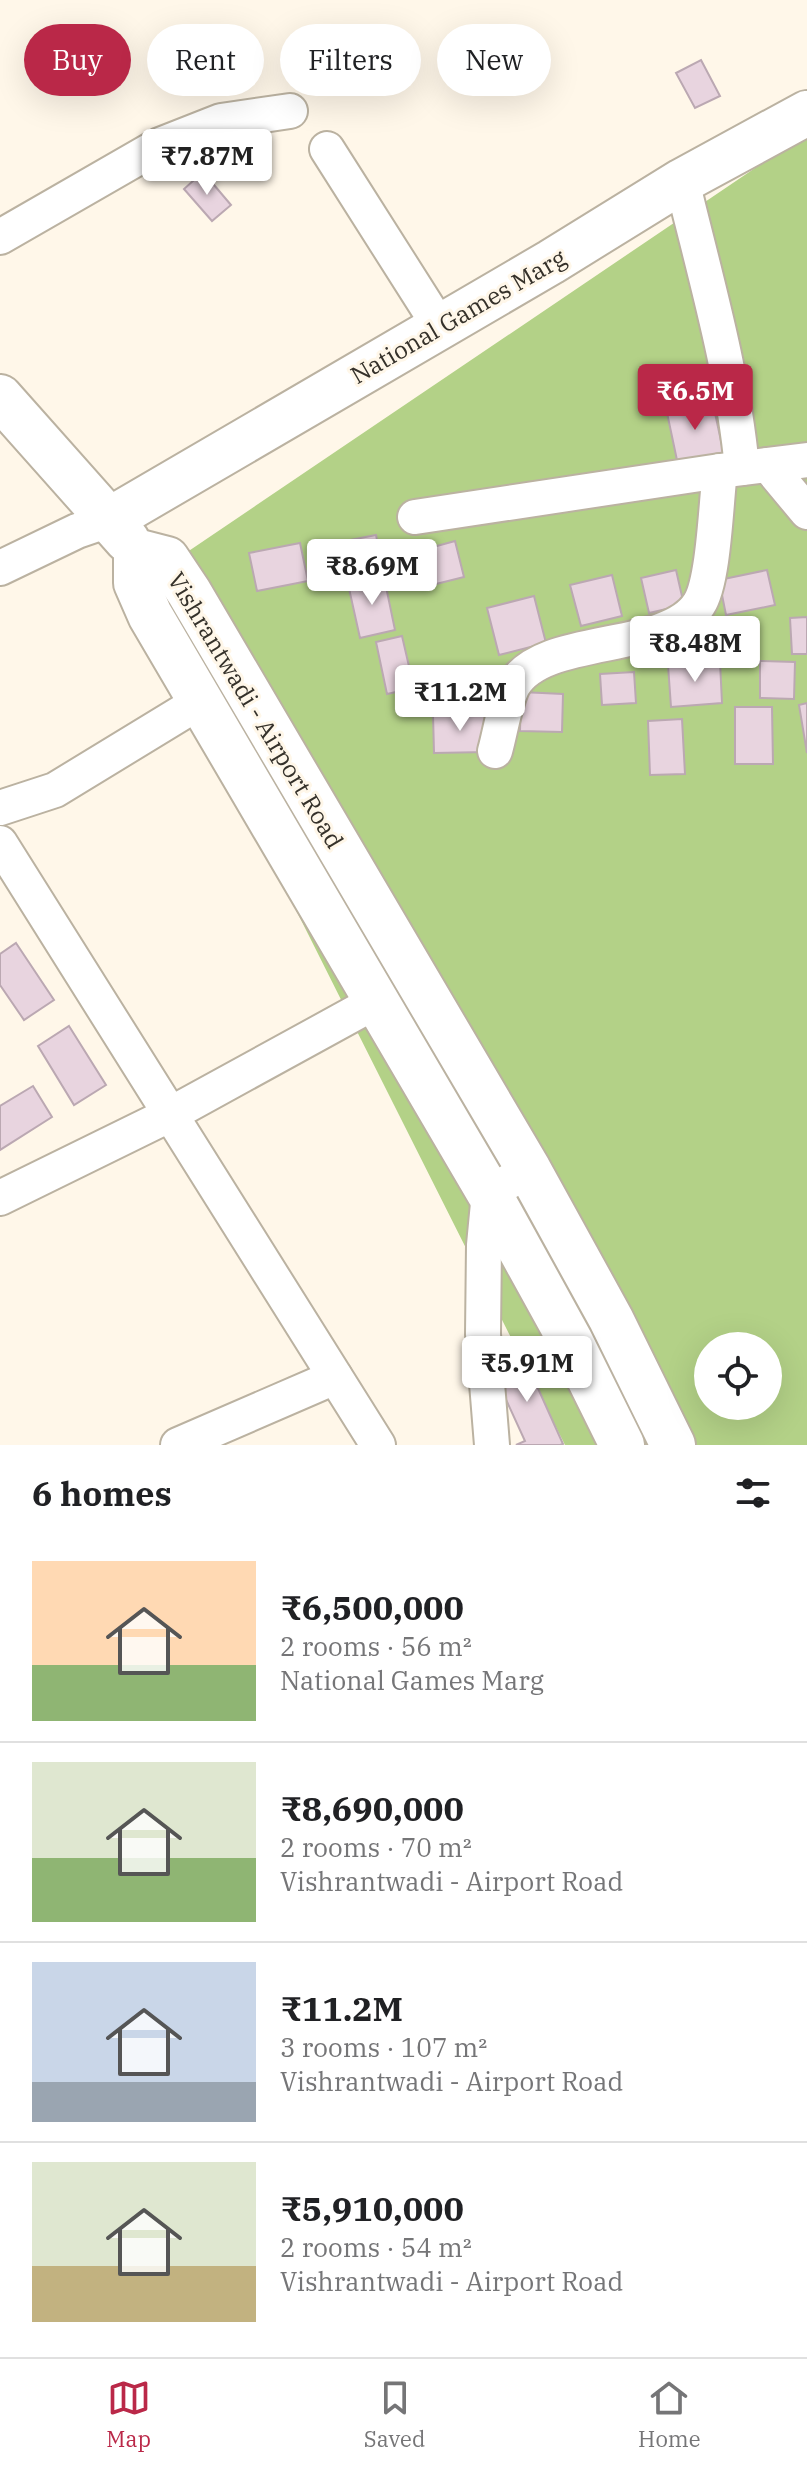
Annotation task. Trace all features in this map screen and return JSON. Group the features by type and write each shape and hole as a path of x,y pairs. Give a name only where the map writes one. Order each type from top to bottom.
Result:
{"main road":[{"name":"National Games Marg","path":"122,535 440,327 682,181 807,113"},
{"path":"0,397 122,535"},
{"name":"Vishrantwadi - Airport Road","path":"122,535 136,583 150,615 489,1193 570,1340 622,1445"},
{"name":"Vishrantwadi - Airport Road","path":"122,535 167,559 189,592 529,1170 611,1319 673,1445"}],"street":[{"path":"0,237 160,145 221,121 290,111"},
{"path":"327,149 440,327"},
{"path":"495,751 513,687 528,668 549,658 669,628 690,617 701,602 708,583 743,468 731,382 682,181"},
{"path":"415,517 807,460"},
{"path":"743,468 807,512"},
{"path":"0,568 77,531 122,535"},
{"path":"0,808 55,790 201,701"},
{"path":"0,843 378,1445"},
{"path":"0,1198 171,1114 377,1001"},
{"path":"492,1445 483,1334 484,1245 489,1193 529,1170"},
{"path":"178,1445 335,1377"}],"green space":[{"path":"807,133 807,1445 565,1445 134,588"}],"building":[{"path":"701,60 720,96 695,108 676,73"},
{"path":"203,172 231,205 212,221 184,189"},
{"path":"712,399 724,455 678,465 666,408"},
{"path":"376,535 383,569 352,576 345,541"},
{"path":"455,541 464,577 424,587 415,552"},
{"path":"300,543 308,581 257,591 249,553"},
{"path":"676,570 684,605 649,613 641,578"},
{"path":"767,570 775,605 726,615 719,580"},
{"path":"612,575 622,616 581,626 570,585"},
{"path":"384,577 395,630 360,638 348,584"},
{"path":"534,596 546,643 499,655 487,608"},
{"path":"807,617 807,654 792,654 790,618"},
{"path":"402,636 414,688 387,694 376,642"},
{"path":"760,661 795,662 794,699 760,698"},
{"path":"720,662 722,703 671,707 668,665"},
{"path":"634,672 636,703 602,705 600,674"},
{"path":"521,692 563,694 562,732 520,731"},
{"path":"807,703 807,753 799,705"},
{"path":"735,707 772,707 773,764 735,764"},
{"path":"486,713 487,752 434,753 433,714"},
{"path":"682,719 685,774 650,775 648,721"},
{"path":"16,943 54,1000 24,1020 0,985 0,954"},
{"path":"69,1026 106,1085 74,1105 38,1046"},
{"path":"33,1086 52,1117 0,1150 0,1106"},
{"path":"523,1355 563,1444 516,1445 525,1441 492,1369"}]}
